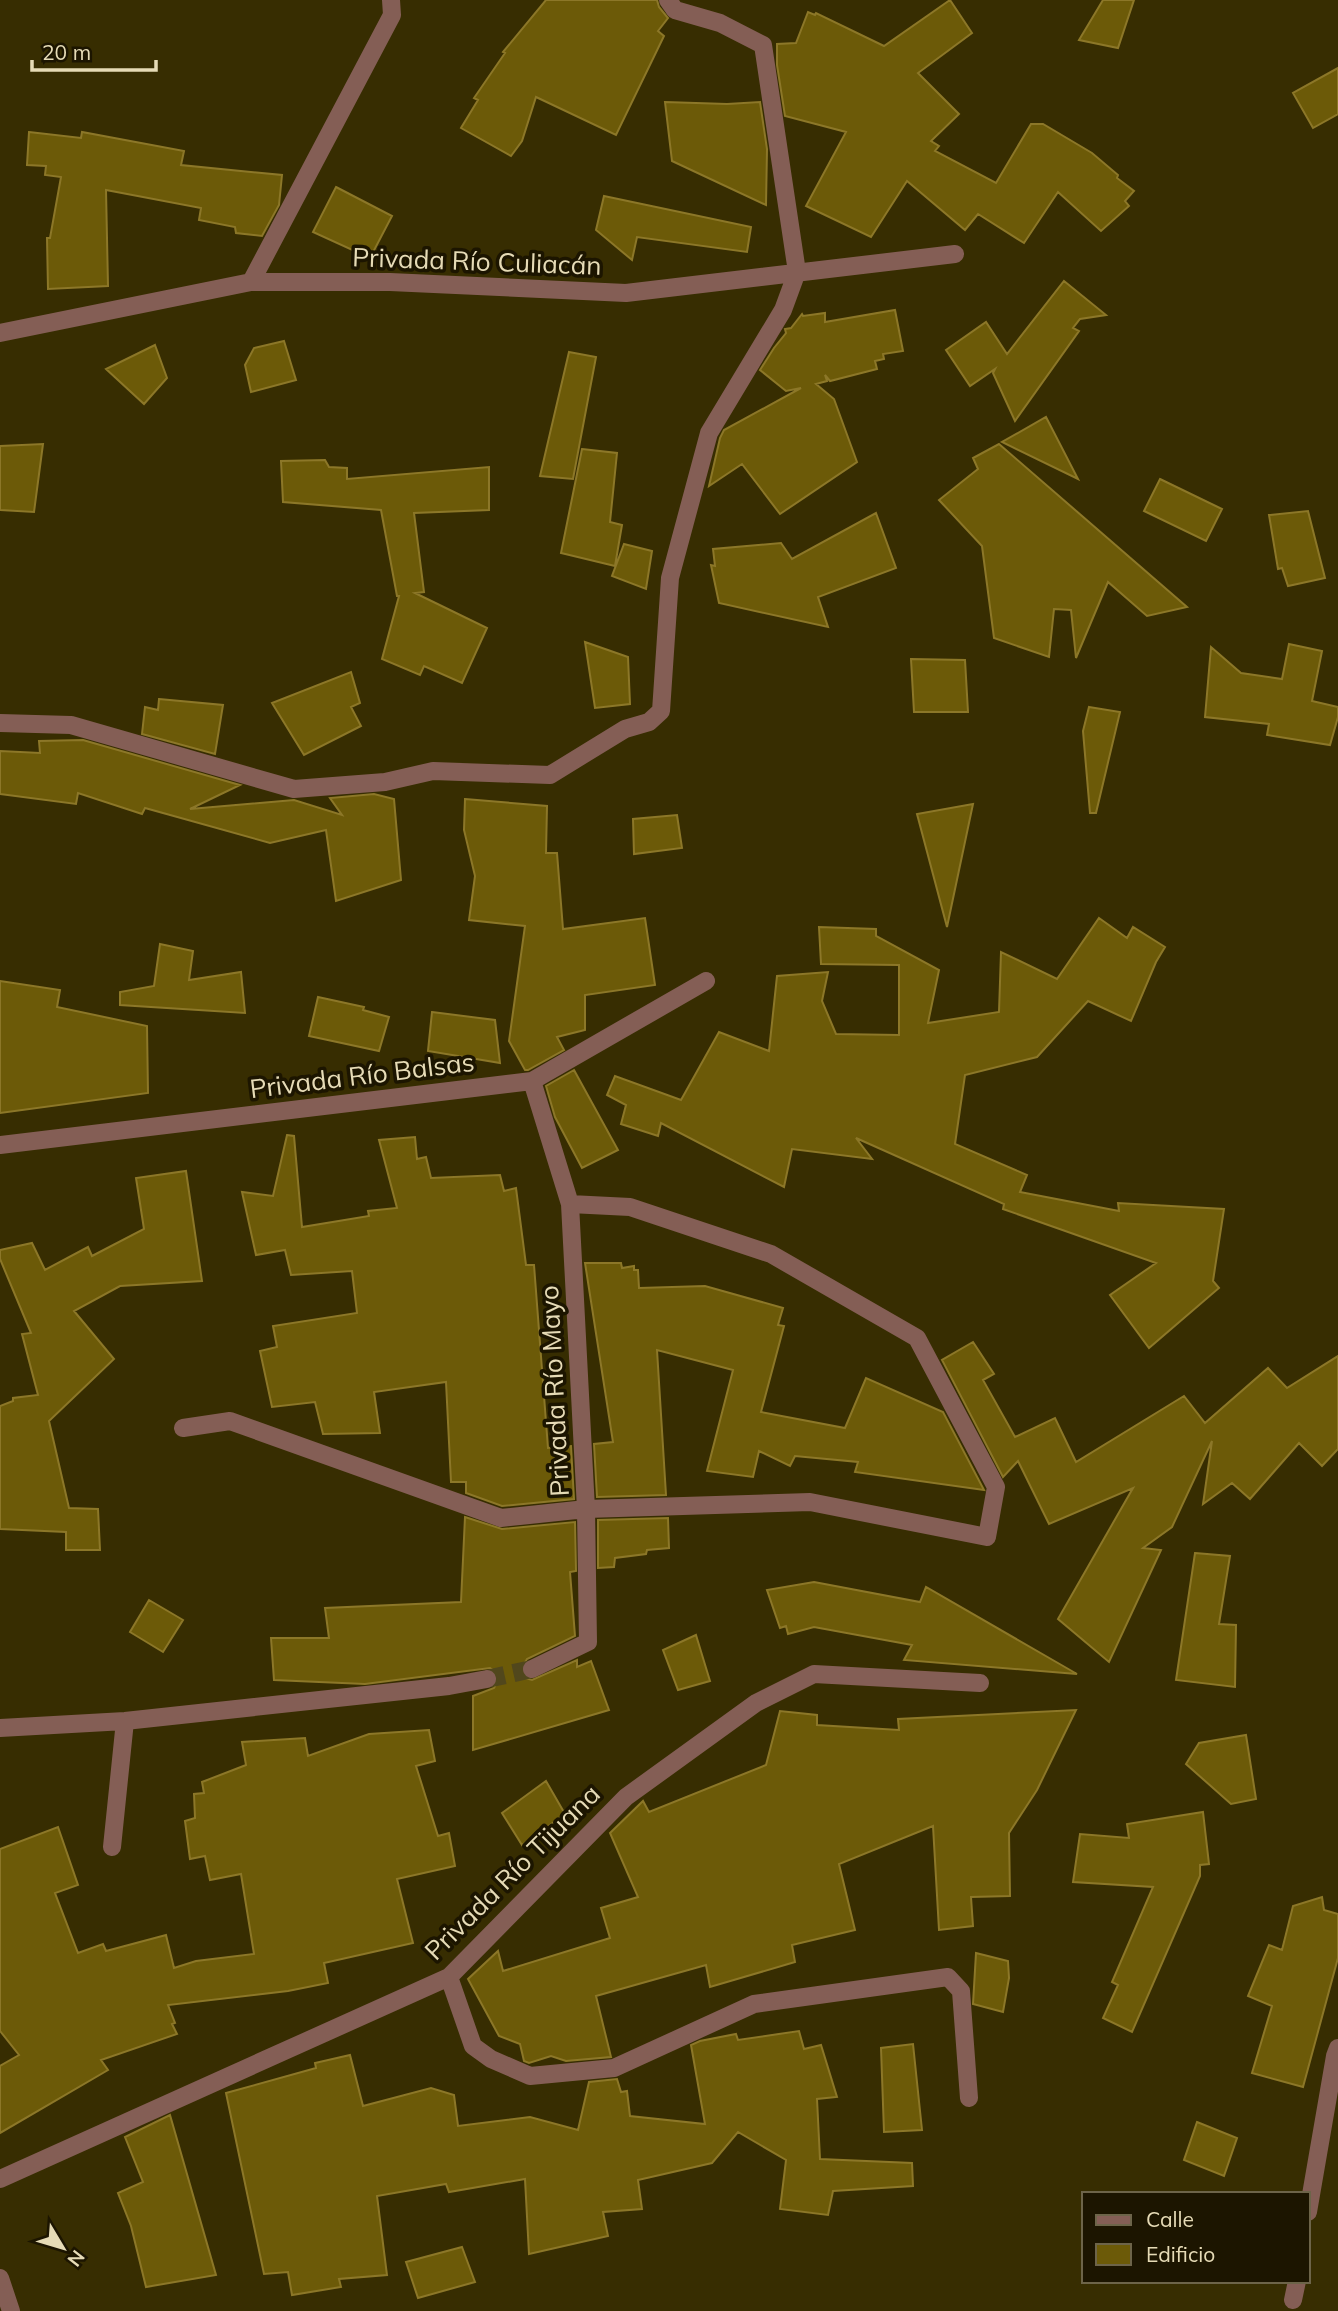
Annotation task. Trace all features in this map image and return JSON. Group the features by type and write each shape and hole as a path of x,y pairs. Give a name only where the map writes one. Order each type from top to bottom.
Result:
{"street":[{"path":"251,282 392,15 391,0"},
{"path":"0,723 71,725 294,789 385,782 433,771 550,775 625,729 649,722 662,711 670,579 709,433 783,310 797,272 763,45 720,23 675,10 667,0"},
{"name":"Privada Río Culiacán","path":"0,333 251,282 390,282 626,293 955,254"},
{"name":"Privada Río Balsas","path":"0,1145 532,1081 706,981"},
{"name":"Privada Río Mayo","path":"532,1081 570,1204 586,1508 589,1642 532,1669"},
{"path":"183,1428 230,1421 501,1518 586,1508 810,1502 987,1537 996,1487 917,1339 771,1254 630,1207 570,1204"},
{"name":"Privada Río Tijuana","path":"0,2179 449,1977 626,1797 756,1703 814,1674 981,1683"},
{"path":"0,1728 125,1721 449,1686 487,1679"},
{"path":"112,1847 125,1721"},
{"path":"449,1977 473,2046 491,2059 530,2076 614,2068 754,2004 948,1977 961,1992 969,2098"},
{"path":"1310,2200 1338,2048"},
{"path":"0,2278 11,2311"},
{"path":"1293,2300 1297,2283"}],"building":[{"path":"546,0 657,0 668,18 658,31 664,36 616,135 536,97 522,141 511,156 461,128 478,100 474,98 505,53 503,52"},
{"path":"950,0 972,33 918,73 959,114 931,141 939,146 935,151 996,183 1031,124 1043,124 1092,153 1134,191 1125,201 1129,206 1101,231 1058,192 1024,243 978,214 965,230 907,181 871,237 806,206 846,132 785,116 777,65 777,44 796,43 808,12 815,15 816,13 884,46"},
{"path":"1103,0 1134,0 1118,48 1079,40"},
{"path":"1338,68 1338,114 1313,128 1293,93"},
{"path":"665,102 760,102 767,149 766,205 672,161"},
{"path":"29,132 81,138 82,132 184,151 181,165 282,175 279,205 262,236 236,233 235,227 199,220 201,208 106,190 108,286 48,289 47,238 50,238 61,177 45,175 46,166 27,165"},
{"path":"336,187 392,216 370,258 313,232"},
{"path":"604,196 751,227 747,252 637,237 632,260 596,230"},
{"path":"1064,281 1106,315 1080,319 1073,328 1079,331 1015,421 993,373 995,369 970,386 946,350 986,322 1007,354"},
{"path":"895,310 903,351 883,354 884,359 875,361 877,369 830,381 825,375 827,381 816,384 834,399 857,462 780,514 742,464 709,486 724,430 801,388 786,391 760,370 786,333 785,329 791,328 802,314 825,313 825,322"},
{"path":"284,341 296,380 251,392 245,365 254,348"},
{"path":"155,345 167,378 144,404 106,369"},
{"path":"569,352 596,357 573,479 540,476"},
{"path":"1046,417 1078,479 1002,442"},
{"path":"43,444 34,512 0,510 0,446"},
{"path":"999,444 1187,607 1147,616 1108,582 1076,658 1071,610 1054,609 1049,657 994,638 982,546 939,500 978,469 973,458"},
{"path":"582,449 617,453 610,522 622,525 615,566 561,553"},
{"path":"325,460 329,467 347,468 347,479 489,467 489,510 414,513 424,592 415,593 487,628 462,683 424,666 420,675 382,659 399,596 381,510 283,502 281,461"},
{"path":"1160,479 1222,509 1206,541 1144,511"},
{"path":"1308,511 1325,578 1288,586 1282,568 1278,569 1269,515"},
{"path":"876,513 896,568 818,597 828,627 719,603 711,565 715,566 713,549 781,543 792,559"},
{"path":"624,544 652,551 646,589 612,576"},
{"path":"585,642 628,657 630,704 595,708"},
{"path":"1289,644 1322,651 1312,701 1338,707 1330,745 1267,735 1269,724 1205,717 1211,647 1241,673 1282,679"},
{"path":"911,659 965,660 968,712 914,712"},
{"path":"351,672 360,703 351,707 361,726 304,755 272,703"},
{"path":"159,699 223,705 215,754 142,734 145,707 158,710"},
{"path":"1089,707 1120,712 1096,813 1090,813 1083,731"},
{"path":"83,740 240,785 190,809 294,800 342,815 330,798 374,794 394,799 401,880 336,901 326,830 270,843 145,808 142,814 78,793 76,804 0,794 0,751 40,753 39,741"},
{"path":"465,799 547,806 546,853 557,853 563,929 645,918 655,985 585,995 585,1030 557,1037 564,1050 528,1070 525,1070 509,1041 525,926 469,920 475,876 464,830"},
{"path":"973,804 947,927 917,814"},
{"path":"677,815 682,848 634,854 633,819"},
{"path":"1099,918 1127,938 1133,927 1165,947 1131,1021 1088,1001 1037,1057 965,1075 955,1144 1027,1175 1020,1192 1119,1211 1118,1203 1224,1209 1213,1281 1219,1288 1149,1348 1110,1295 1156,1263 1003,1209 1004,1204 856,1138 872,1159 792,1149 784,1187 661,1123 658,1136 621,1124 626,1105 607,1095 615,1076 681,1100 719,1032 769,1051 777,976 828,972 822,1001 836,1034 899,1035 899,965 821,964 819,927 876,929 876,936 939,970 928,1023 999,1012 1001,952 1057,979"},
{"path":"160,944 193,951 189,980 241,972 245,1013 120,1005 120,992 154,986"},
{"path":"0,981 60,990 57,1007 147,1026 148,1093 0,1113"},
{"path":"318,997 364,1007 363,1010 389,1017 379,1051 309,1036"},
{"path":"432,1012 495,1020 500,1063 428,1051"},
{"path":"574,1070 618,1150 582,1168 555,1117 546,1086"},
{"path":"287,1135 294,1136 302,1227 369,1216 368,1211 397,1208 379,1140 415,1137 417,1159 426,1157 431,1178 500,1175 504,1191 516,1188 526,1265 534,1265 548,1448 571,1446 574,1499 502,1506 466,1493 466,1482 451,1482 446,1382 374,1392 380,1433 323,1434 315,1402 272,1407 260,1351 277,1347 273,1326 357,1313 352,1271 291,1275 285,1250 256,1255 242,1192 273,1196"},
{"path":"186,1171 202,1281 120,1286 74,1311 114,1359 49,1421 69,1508 98,1509 100,1550 66,1550 66,1532 0,1529 0,1406 13,1401 13,1398 38,1395 22,1334 31,1333 0,1259 0,1250 32,1243 45,1270 88,1247 92,1256 144,1229 136,1178"},
{"path":"585,1263 621,1263 622,1268 634,1266 634,1270 638,1270 639,1288 705,1286 783,1308 778,1325 784,1326 761,1412 845,1428 866,1378 943,1412 984,1490 855,1472 858,1462 795,1456 790,1466 759,1451 753,1477 707,1471 733,1370 657,1350 666,1495 597,1497 594,1444 613,1442"},
{"path":"973,1342 994,1374 983,1380 1015,1437 1055,1418 1076,1462 1184,1396 1205,1423 1268,1368 1287,1388 1338,1356 1338,1449 1322,1466 1299,1443 1250,1499 1232,1483 1203,1504 1212,1441 1172,1527 1143,1548 1161,1550 1109,1662 1058,1619 1133,1488 1049,1524 1018,1461 1003,1477 942,1360"},
{"path":"465,1517 502,1529 575,1522 576,1571 570,1572 575,1636 527,1659 521,1669 525,1678 532,1680 577,1660 577,1667 591,1661 609,1710 473,1750 473,1696 494,1688 497,1683 496,1672 490,1668 365,1684 274,1680 271,1638 329,1638 325,1608 461,1602"},
{"path":"668,1518 669,1548 615,1558 614,1567 598,1568 598,1520"},
{"path":"1195,1553 1230,1556 1219,1624 1236,1625 1235,1687 1176,1680"},
{"path":"814,1582 920,1602 926,1587 1077,1674 904,1660 912,1645 814,1627 788,1634 786,1626 780,1628 767,1590"},
{"path":"149,1600 183,1620 163,1652 130,1632"},
{"path":"696,1635 710,1681 678,1690 663,1650"},
{"path":"1076,1710 1037,1790 1009,1833 1010,1896 971,1897 973,1926 939,1930 933,1826 839,1864 855,1930 792,1945 795,1962 710,1987 706,1965 596,1996 611,2057 566,2061 551,2056 529,2063 524,2061 520,2044 499,2036 468,1979 498,1951 503,1971 610,1938 601,1908 638,1897 610,1833 643,1801 649,1812 766,1765 780,1711 817,1715 817,1725 899,1730 898,1719"},
{"path":"429,1730 435,1761 416,1766 438,1836 449,1833 455,1866 397,1879 413,1943 324,1963 328,1983 288,1991 168,2005 177,2034 101,2060 108,2070 0,2133 0,2066 19,2055 0,2031 0,1849 58,1827 78,1885 55,1893 78,1953 103,1944 106,1951 166,1935 174,1968 196,1961 254,1954 241,1874 210,1880 205,1856 190,1859 185,1821 195,1818 194,1794 204,1793 202,1782 246,1765 242,1742 305,1738 308,1756 369,1734"},
{"path":"1246,1735 1256,1799 1231,1804 1186,1764 1199,1743"},
{"path":"546,1781 565,1814 522,1845 502,1813"},
{"path":"1203,1812 1209,1864 1200,1865 1200,1876 1132,2032 1103,2018 1118,1985 1112,1982 1153,1887 1073,1882 1080,1834 1129,1838 1127,1824"},
{"path":"1322,1897 1324,1910 1338,1914 1338,1958 1303,2087 1252,2073 1272,2006 1248,1996 1269,1945 1282,1950 1293,1906"},
{"path":"976,1953 1008,1961 1009,1978 1003,2012 973,2004"},
{"path":"799,2031 804,2049 821,2045 837,2097 817,2099 820,2159 912,2163 913,2186 833,2191 828,2215 780,2209 786,2160 738,2132 712,2163 638,2180 642,2209 603,2212 608,2236 529,2254 525,2179 449,2192 446,2184 377,2196 387,2275 339,2279 341,2287 292,2295 288,2272 264,2274 226,2093 316,2068 315,2063 350,2055 363,2106 431,2088 454,2095 458,2126 530,2117 578,2130 589,2082 617,2079 621,2092 627,2091 630,2116 705,2124 691,2045 736,2034 738,2040"},
{"path":"913,2044 922,2130 884,2132 881,2048"},
{"path":"170,2115 216,2275 146,2287 131,2226 118,2193 143,2182 125,2137"},
{"path":"1197,2122 1237,2138 1224,2176 1184,2160"},
{"path":"462,2247 475,2282 418,2298 406,2262"}],"tunnel":[{"path":"487,1679 532,1669"}]}
